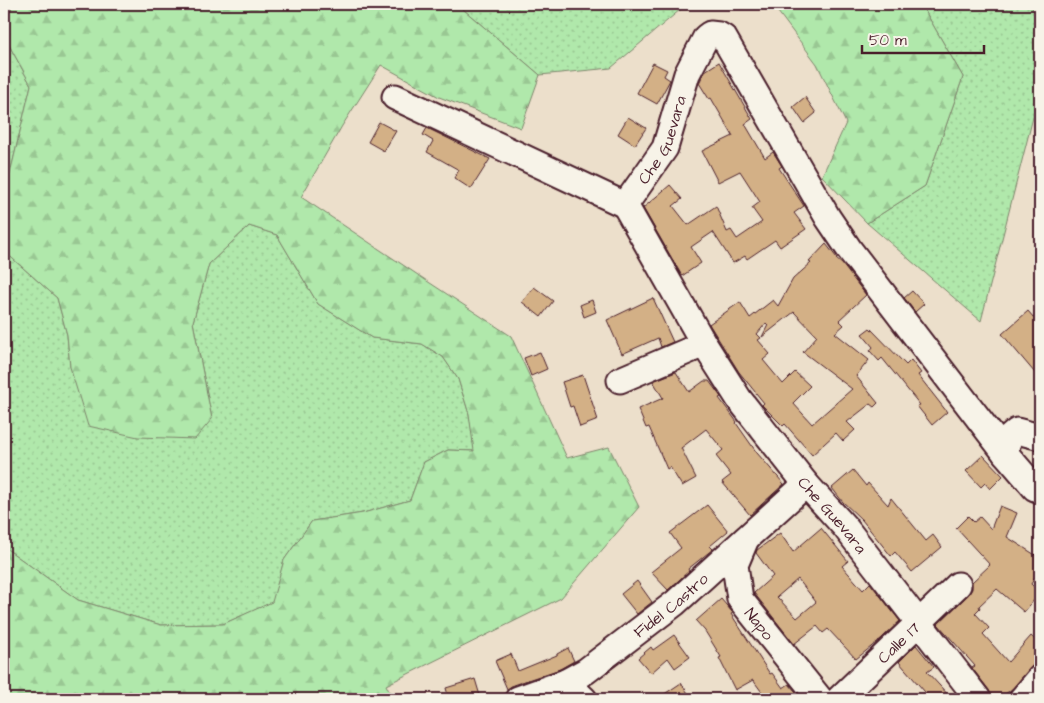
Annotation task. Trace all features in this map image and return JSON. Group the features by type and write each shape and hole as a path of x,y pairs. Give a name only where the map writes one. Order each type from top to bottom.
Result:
{"street":[{"name":"Che Guevara","path":"978,699 918,624 845,527 806,484 738,399 704,344 625,205 665,148 687,74 706,37 710,34 719,35 724,38 828,218 1005,454 1035,488 1040,490"},
{"path":"394,97 625,205"},
{"path":"620,380 704,344"},
{"path":"1005,454 1009,438 1017,431 1040,437"},
{"name":"Fidel Castro","path":"518,699 575,691 586,672 675,603 746,536 806,484"},
{"name":"Napo","path":"746,536 735,565 740,599 820,699"},
{"name":"Calle 17","path":"839,699 958,585"},
{"path":"1022,699 1040,678"}],"green space":[{"path":"14,4 457,4 540,75 521,128 439,97 381,65 342,126 301,197 511,336 567,458 609,447 639,507 561,598 386,685 393,699 4,699 4,547 78,600 161,625 223,624 272,602 284,560 312,521 363,513 410,500 424,462 448,450 474,451 469,414 458,379 443,357 422,344 372,338 318,304 277,235 249,226 209,264 193,322 212,419 195,439 138,437 88,426 70,367 67,335 57,298 4,251 4,199 31,85 4,36 4,22"},
{"path":"457,4 687,4 611,68 540,75"},
{"path":"772,4 921,4 963,77 925,186 867,223 822,176 846,123 817,64"},
{"path":"921,4 1028,4 1040,14 1040,90 981,321 867,223 925,186 963,77"},
{"path":"4,36 31,85 4,199"},
{"path":"249,226 277,235 318,304 372,338 422,344 443,357 458,379 469,414 475,451 448,450 424,462 410,500 363,513 312,521 284,560 273,602 223,624 161,625 78,600 4,547 4,251 57,298 67,335 70,367 212,419 193,322 209,264"}],"building":[{"path":"719,62 752,119 745,124 765,158 773,152 782,166 779,168 804,206 794,213 806,229 780,247 775,240 747,259 745,256 733,263 713,232 691,247 701,263 682,276 643,208 670,185 682,199 673,206 688,225 716,206 727,232 731,230 737,239 762,222 752,208 760,202 740,171 718,182 702,151 733,136 711,98 709,99 699,83 705,71"},
{"path":"653,63 667,70 664,76 670,80 657,104 637,93"},
{"path":"805,97 816,113 804,123 793,107"},
{"path":"628,117 646,128 635,145 618,134"},
{"path":"379,122 396,131 384,151 368,142"},
{"path":"427,128 490,159 471,189 454,178 459,170 427,152 433,141 423,135"},
{"path":"826,244 866,295 839,320 844,325 835,333 869,360 856,376 878,403 874,407 870,404 847,422 855,430 843,441 836,433 812,455 785,424 783,426 762,405 764,403 739,372 709,324 740,302 750,318 773,300 778,306 793,279 811,263 809,262","holes":["794,312 817,336 803,352 852,389 812,424 793,403 810,386 795,372 783,384 763,360 770,354 758,340 761,338 757,334 766,323 768,325 762,337"]},
{"path":"534,287 553,301 541,317 522,302"},
{"path":"912,291 924,304 915,312 904,298"},
{"path":"653,298 673,342 661,347 658,338 622,354 607,320"},
{"path":"592,300 596,312 584,317 580,305"},
{"path":"1028,311 1040,325 1040,379 1002,334"},
{"path":"870,328 906,365 911,360 921,373 918,375 947,412 932,425 917,406 920,405 882,358 879,361 870,351 873,347 862,334"},
{"path":"540,352 547,369 531,376 524,358"},
{"path":"676,372 689,392 704,381 709,381 757,453 784,484 750,515 722,482 731,475 716,456 723,450 706,429 681,448 696,478 682,486 670,467 667,469 649,427 646,428 638,409 663,398 653,381"},
{"path":"583,375 598,420 580,427 573,406 570,407 562,382"},
{"path":"983,455 1003,476 990,489 985,483 981,487 966,471"},
{"path":"853,470 866,486 868,483 888,505 891,498 926,541 933,535 942,547 912,572 895,552 891,556 862,520 842,501 832,488"},
{"path":"707,505 728,531 710,546 713,549 688,569 689,571 668,590 651,572 681,548 670,533"},
{"path":"1000,506 1017,513 1007,537 1040,558 1040,569 1031,584 1040,593 1024,612 997,589 979,606 980,608 975,613 989,628 983,634 1008,662 1031,636 1040,644 1040,657 1013,688 999,699 992,699 989,690 972,668 975,666 938,624 968,595 972,589 972,582 990,565 956,528 968,516 974,522 980,517 991,529"},
{"path":"821,528 848,561 842,566 863,590 870,583 900,621 856,659 828,629 823,633 817,626 794,644 754,593 773,576 756,553 757,550 780,533 793,552","holes":["798,579 816,602 797,618 777,597"]},
{"path":"637,581 652,602 637,614 621,594"},
{"path":"721,599 733,613 731,614 770,674 772,673 783,688 789,684 802,699 767,699 753,680 735,690 719,658 721,657 705,631 696,621"},
{"path":"674,635 690,657 675,668 668,658 651,673 638,658 651,647 653,650"},
{"path":"916,645 934,667 927,672 952,699 931,699 899,662"},
{"path":"568,648 574,661 560,669 513,685 507,689 495,661 511,654 518,671 557,655"},
{"path":"475,679 481,699 449,699 446,688"},
{"path":"681,683 692,699 657,699"}]}
